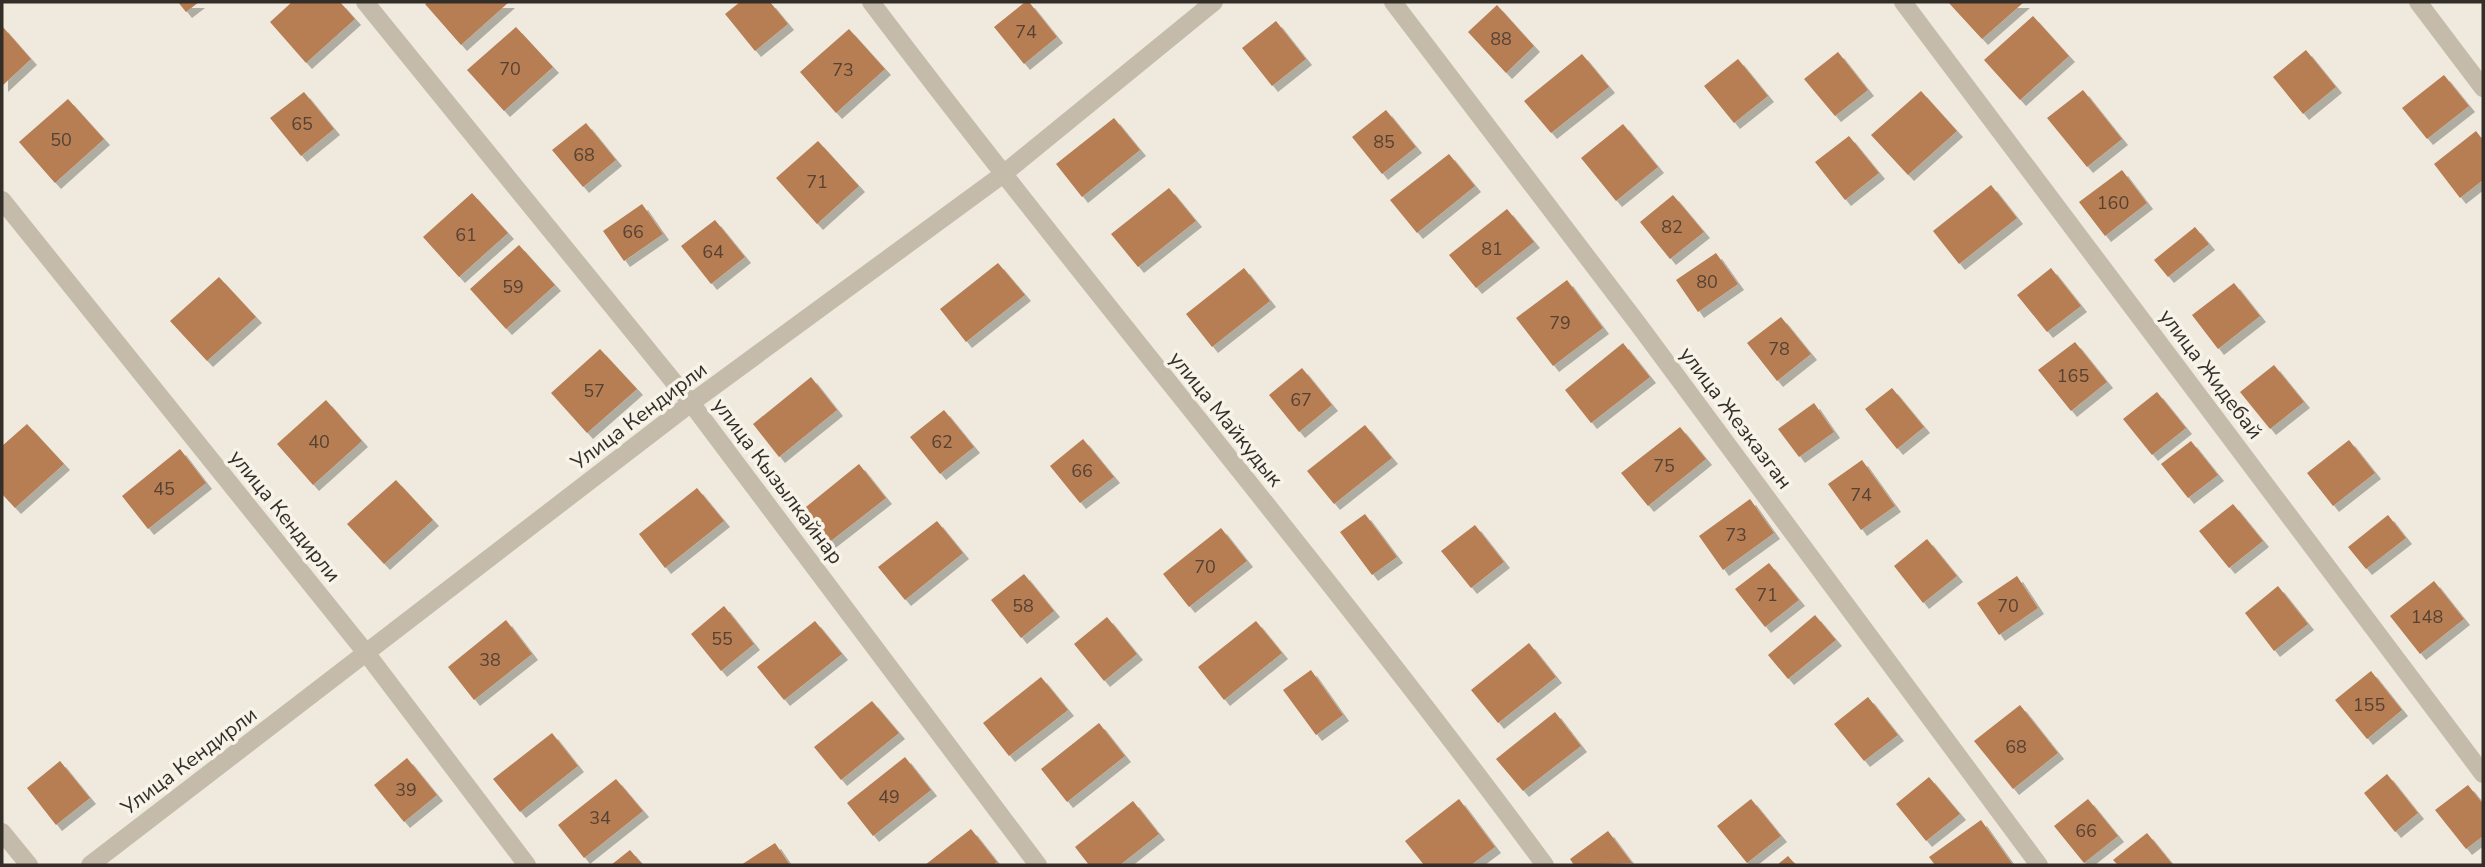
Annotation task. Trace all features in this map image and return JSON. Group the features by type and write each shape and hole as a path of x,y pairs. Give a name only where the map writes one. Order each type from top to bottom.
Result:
{"street":[{"name":"улица Кызылкайнар","path":"365,2 691,403 1038,865"},
{"name":"улица Майкудык","path":"871,2 1002,175 1449,736 1545,865"},
{"name":"Улица Кендирли","path":"90,865 691,403 1002,175 1214,2"},
{"name":"улица Жезказган","path":"1393,2 1638,324 2039,865"},
{"name":"улица Жидебай","path":"1903,2 2483,774"},
{"path":"2418,2 2483,88"},
{"name":"улица Кендирли","path":"2,200 367,654 527,865"},
{"path":"2,832 29,865"}],"building":[{"path":"178,2 199,2 186,12"},
{"path":"292,2 340,2 355,19 306,63 270,22"},
{"path":"509,2 461,45 425,4"},
{"path":"740,2 770,2 788,24 755,51 725,14"},
{"path":"1025,2 1029,2 1057,37 1024,64 994,27"},
{"path":"1948,2 2024,2 1982,39"},
{"path":"1497,5 1534,46 1506,73 1468,32"},
{"path":"2033,16 2069,56 2020,100 1984,60"},
{"path":"1276,21 1306,59 1272,86 1242,48"},
{"path":"2,26 31,59 2,86"},
{"path":"516,27 553,67 504,111 467,70"},
{"path":"849,29 885,69 836,113 800,72"},
{"path":"2306,50 2336,87 2303,114 2273,77"},
{"path":"1838,52 1868,90 1835,116 1804,79"},
{"path":"1582,54 1609,87 1551,133 1524,101"},
{"path":"1738,59 1768,96 1734,123 1704,86"},
{"path":"2444,75 2469,106 2427,139 2402,108"},
{"path":"2083,90 2122,139 2087,167 2047,118"},
{"path":"1921,91 1957,131 1908,175 1871,135"},
{"path":"304,92 334,129 301,156 270,118"},
{"path":"68,99 104,139 55,183 19,142"},
{"path":"1386,110 1416,147 1382,174 1352,137"},
{"path":"1114,118 1140,150 1082,197 1056,164"},
{"path":"586,123 616,160 583,187 552,150"},
{"path":"1623,124 1658,167 1616,201 1581,158"},
{"path":"2476,131 2483,140 2483,180 2460,198 2434,164"},
{"path":"1849,136 1879,173 1845,200 1815,162"},
{"path":"818,141 859,186 817,224 776,178"},
{"path":"1449,154 1475,186 1417,233 1390,200"},
{"path":"2122,170 2147,203 2105,236 2079,202"},
{"path":"1991,185 2017,218 1959,264 1933,231"},
{"path":"1169,188 1196,221 1138,267 1111,234"},
{"path":"472,193 508,233 459,277 423,237"},
{"path":"1673,195 1704,232 1670,259 1640,222"},
{"path":"642,204 663,234 624,261 603,231"},
{"path":"1507,209 1534,242 1476,288 1449,255"},
{"path":"715,220 745,257 711,284 681,246"},
{"path":"2195,227 2209,244 2168,277 2154,260"},
{"path":"519,245 555,285 506,329 470,289"},
{"path":"1716,253 1738,284 1698,312 1676,280"},
{"path":"998,263 1025,295 966,342 940,309"},
{"path":"1244,268 1270,301 1212,347 1186,314"},
{"path":"2051,268 2081,306 2047,332 2017,295"},
{"path":"219,277 256,317 207,361 170,321"},
{"path":"1567,280 1603,328 1553,366 1516,318"},
{"path":"2234,283 2260,316 2218,349 2192,315"},
{"path":"1781,317 1811,354 1777,381 1747,343"},
{"path":"2075,342 2107,382 2071,411 2038,370"},
{"path":"1623,343 1650,377 1591,423 1565,390"},
{"path":"600,349 637,389 587,433 551,393"},
{"path":"2274,365 2304,402 2270,429 2240,392"},
{"path":"1302,368 1332,405 1299,432 1269,395"},
{"path":"811,377 837,410 779,457 753,424"},
{"path":"1892,388 1924,427 1897,449 1865,409"},
{"path":"2157,392 2186,428 2152,455 2123,419"},
{"path":"326,400 362,441 313,485 277,444"},
{"path":"1814,403 1834,432 1799,457 1778,429"},
{"path":"944,410 974,447 940,474 910,437"},
{"path":"27,424 64,464 15,508 2,494 2,446"},
{"path":"1365,425 1392,458 1334,504 1307,471"},
{"path":"1680,427 1706,459 1648,506 1621,473"},
{"path":"1083,439 1114,477 1080,503 1050,466"},
{"path":"2349,440 2375,473 2333,506 2307,473"},
{"path":"2191,441 2218,475 2188,498 2161,464"},
{"path":"180,449 206,483 148,529 122,496"},
{"path":"1862,460 1895,506 1861,530 1828,484"},
{"path":"859,464 886,498 827,544 801,511"},
{"path":"396,480 433,520 384,564 347,524"},
{"path":"697,488 724,521 665,568 639,534"},
{"path":"1750,499 1774,533 1723,570 1699,536"},
{"path":"2233,504 2263,541 2229,568 2199,531"},
{"path":"1365,514 1397,557 1372,575 1340,532"},
{"path":"2388,515 2406,538 2366,569 2348,547"},
{"path":"937,521 963,553 905,600 878,567"},
{"path":"1475,525 1504,562 1471,588 1441,551"},
{"path":"1221,528 1247,561 1189,607 1163,574"},
{"path":"1927,539 1957,576 1923,603 1894,566"},
{"path":"1769,563 1799,600 1765,627 1735,589"},
{"path":"1024,574 1054,611 1021,638 991,600"},
{"path":"2017,576 2038,608 1999,635 1977,603"},
{"path":"2434,581 2464,619 2420,654 2390,616"},
{"path":"2278,586 2308,624 2274,651 2245,613"},
{"path":"724,606 754,644 721,671 691,634"},
{"path":"1815,615 1836,640 1788,679 1768,655"},
{"path":"1107,617 1137,654 1104,681 1074,644"},
{"path":"506,620 532,654 474,700 448,667"},
{"path":"815,621 842,654 784,700 757,667"},
{"path":"1256,621 1282,653 1224,700 1198,667"},
{"path":"1529,643 1556,677 1498,723 1471,690"},
{"path":"1311,670 1343,715 1316,735 1283,690"},
{"path":"2371,671 2402,710 2367,739 2335,700"},
{"path":"1041,677 1068,710 1009,756 983,723"},
{"path":"1868,697 1898,735 1864,761 1834,724"},
{"path":"872,701 899,733 841,780 814,747"},
{"path":"2020,705 2058,753 2013,789 1974,741"},
{"path":"1555,712 1581,746 1523,791 1496,759"},
{"path":"1099,723 1125,756 1067,802 1041,769"},
{"path":"552,733 578,766 520,812 493,779"},
{"path":"905,757 931,790 873,836 847,803"},
{"path":"407,758 437,795 404,822 374,785"},
{"path":"60,761 90,798 56,825 27,788"},
{"path":"2387,774 2418,813 2395,832 2364,793"},
{"path":"1929,777 1960,814 1926,841 1896,804"},
{"path":"616,779 643,811 584,858 558,825"},
{"path":"2468,785 2483,804 2483,836 2466,849 2435,810"},
{"path":"1459,799 1495,847 1471,865 1424,865 1405,841"},
{"path":"1751,799 1781,836 1747,863 1717,826"},
{"path":"2088,799 2118,836 2084,863 2054,826"},
{"path":"1133,801 1159,834 1120,865 1089,865 1075,847"},
{"path":"1981,820 2013,865 1935,865 1929,857"},
{"path":"971,829 997,862 993,865 925,865"},
{"path":"1608,831 1632,863 1574,865 1570,859"},
{"path":"2147,833 2173,865 2118,865 2113,860"},
{"path":"775,843 790,865 741,865"},
{"path":"630,850 643,865 611,865"},
{"path":"1788,856 1796,865 1777,865"}]}
